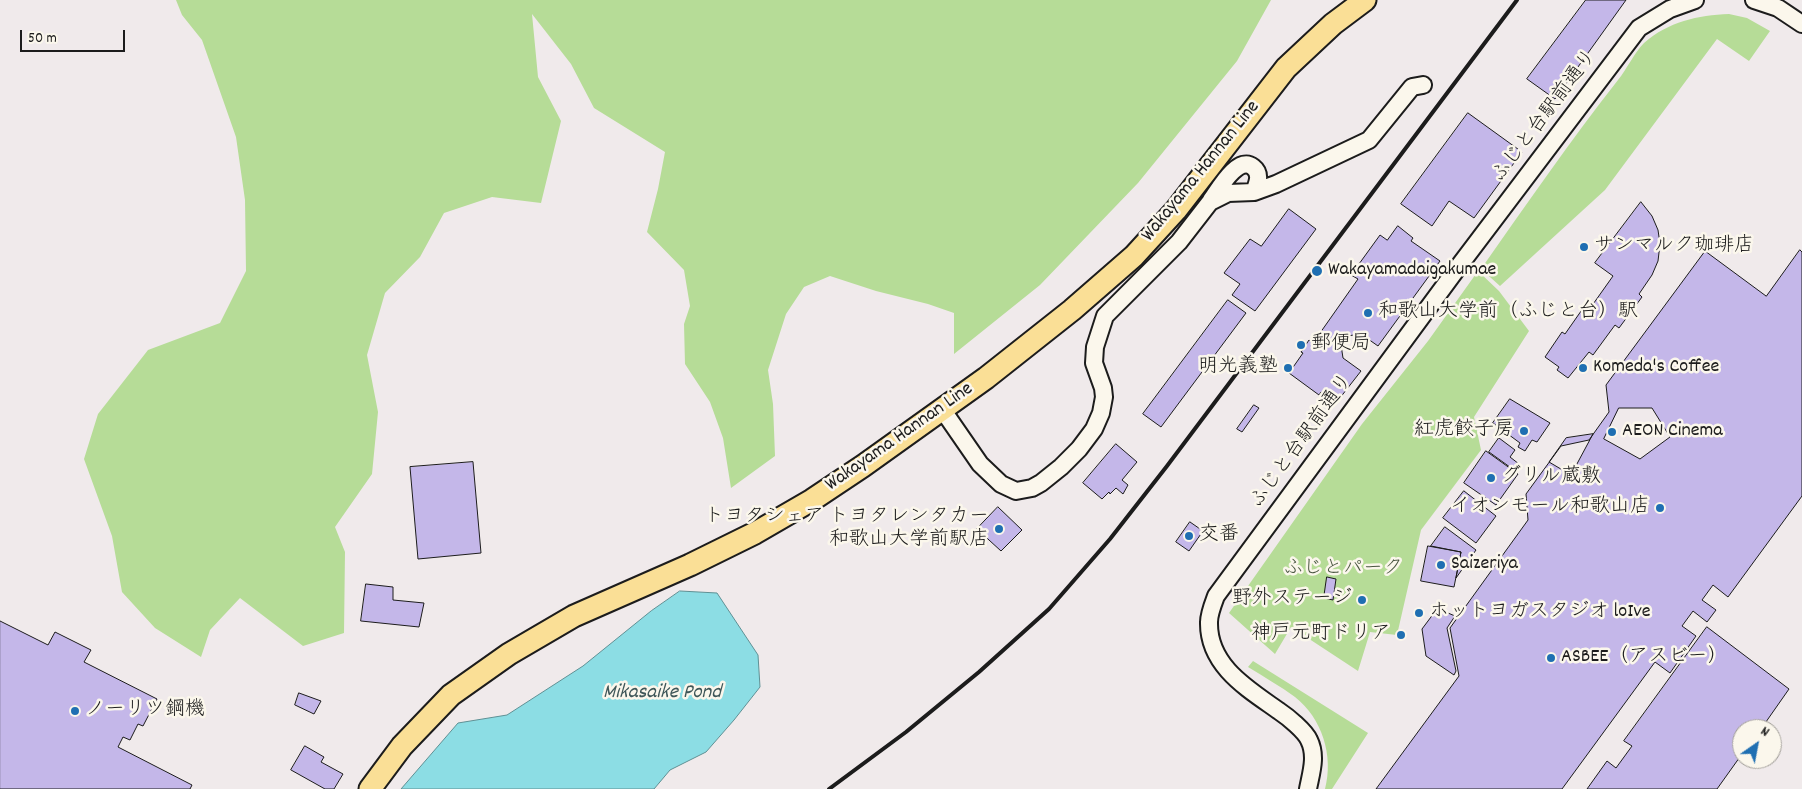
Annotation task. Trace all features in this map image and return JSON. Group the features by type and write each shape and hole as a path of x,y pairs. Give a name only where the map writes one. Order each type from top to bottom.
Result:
{"main road":[{"name":"Wakayama Hannan Line","path":"370,789 402,746 451,695 509,654 574,616 690,565 755,533 841,480 942,409 986,378 1072,310 1134,256 1176,210 1286,68 1333,24 1365,0"}],"street":[{"name":"ふじと台駅前通り","path":"1308,789 1314,760 1309,739 1289,718 1243,686 1224,666 1211,644 1209,621 1216,596 1459,266 1639,28 1670,9 1695,0"},
{"path":"1754,0 1778,8 1802,24"},
{"path":"1210,202 1228,193 1254,192 1304,172 1369,140 1412,87 1423,85"},
{"path":"942,409 980,464 1001,484 1016,490 1032,488 1041,483 1061,467 1079,448 1094,429 1101,413 1104,397 1103,388 1094,363 1094,347 1105,316 1179,242 1233,170 1243,164 1249,164 1257,172 1258,178 1254,192"}],"green space":[{"path":"176,0 1271,0 1237,61 1138,183 1040,285 954,354 954,313 830,276 804,287 786,314 768,370 773,404 775,456 731,488 723,438 710,402 685,364 684,324 690,306 684,270 647,232 665,152 594,108 571,64 532,14 538,77 561,121 541,203 492,197 444,213 420,257 385,293 367,355 378,412 372,474 335,527 345,552 344,633 303,646 240,598 210,630 201,657 155,628 122,592 112,536 84,459 98,414 148,350 220,323 246,271 245,200 236,137 202,40 182,15"},
{"path":"1729,14 1747,18 1770,31 1749,61 1717,39 1605,190 1500,286 1481,269 1644,43 1663,30 1684,21 1706,16"},
{"name":"ふじとパーク","path":"1478,271 1499,291 1529,331 1474,417 1481,450 1421,530 1397,635 1370,632 1358,671 1291,627 1275,654 1229,613 1362,424 1428,341"},
{"path":"1253,661 1368,733 1332,789 1325,789 1328,764 1327,751 1319,727 1295,697 1248,667"}],"water":[{"name":"Mikasaike Pond","path":"680,591 717,593 758,655 760,687 706,752 670,770 654,789 401,789 458,723 507,715 583,666 651,611"}],"building":[{"path":"1586,0 1626,0 1555,99 1527,79"},
{"path":"1468,113 1522,152 1474,218 1449,201 1432,226 1401,204"},
{"path":"1641,202 1652,216 1658,230 1660,244 1658,261 1652,275 1639,294 1642,297 1619,328 1615,325 1593,355 1589,352 1568,378 1557,370 1559,367 1545,357 1562,332 1565,334 1586,304 1591,307 1613,276 1595,263"},
{"path":"1289,209 1316,229 1255,311 1232,295 1240,284 1224,273 1250,239 1261,246"},
{"name":"和歌山大学前（ふじと台）駅","path":"1398,226 1413,238 1411,241 1440,261 1378,346 1361,334 1347,336 1341,345 1343,358 1361,371 1336,403 1321,392 1319,395 1289,373 1303,353 1301,352 1309,340 1313,343 1358,279 1351,275 1380,235 1387,240"},
{"name":"イオンモール和歌山店","path":"1800,250 1802,252 1802,496 1728,597 1713,585 1702,600 1716,610 1707,622 1693,611 1682,626 1696,636 1670,673 1655,662 1562,789 1376,789 1459,676 1450,628 1528,520 1526,494 1561,446 1589,440 1609,412 1606,385 1705,251 1766,296"},
{"path":"1228,300 1246,313 1161,427 1143,414"},
{"name":"紅虎餃子房","path":"1510,399 1550,423 1537,442 1532,440 1525,451 1518,447 1520,443 1493,423"},
{"path":"1254,405 1259,408 1242,432 1237,429"},
{"path":"1619,408 1652,408 1670,437 1640,459 1604,439"},
{"path":"1593,434 1571,475 1549,462 1566,438"},
{"path":"1499,438 1515,450 1510,457 1519,464 1514,470 1489,452"},
{"path":"1116,444 1137,462 1122,480 1128,485 1123,494 1116,488 1102,499 1083,483"},
{"name":"グリル蔵敷","path":"1486,451 1518,474 1496,505 1464,483"},
{"path":"473,462 481,553 418,559 410,467"},
{"path":"1464,491 1496,516 1476,543 1443,518"},
{"name":"トヨタシェア トヨタレンタカー 和歌山大学前駅店","path":"998,507 1022,530 1001,551 977,529"},
{"name":"交番","path":"1190,522 1203,531 1189,551 1176,542"},
{"path":"1445,527 1476,550 1456,578 1461,552 1431,546"},
{"name":"Saizeriya","path":"1428,546 1461,552 1454,587 1421,581"},
{"path":"1327,577 1336,579 1333,600 1324,598"},
{"path":"366,584 393,587 393,600 424,603 419,627 361,621"},
{"path":"1438,612 1455,616 1447,628 1456,671 1454,675 1426,656 1422,629 1434,613"},
{"name":"ノーリツ鋼機","path":"0,621 48,645 55,632 91,650 84,662 157,699 143,726 138,724 130,740 123,737 118,747 192,785 190,789 0,789"},
{"path":"1707,627 1789,689 1768,719 1732,719 1732,768 1717,789 1587,789 1607,761 1616,768 1632,746 1624,741"},
{"path":"299,693 321,701 314,714 295,705"},
{"path":"305,746 324,757 321,762 343,774 334,789 325,789 291,770"}],"railway":[{"path":"829,789 906,732 979,672 1049,609 1110,539 1167,466 1517,0"}],"place":[{"name":"サンマルク珈琲店","path":"1584,247"},
{"name":"Wakayamadaigakumae","path":"1317,271"},
{"name":"和歌山大学前（ふじと台）駅","path":"1368,313"},
{"name":"郵便局","path":"1301,345"},
{"name":"明光義塾","path":"1288,368"},
{"name":"Komeda's Coffee","path":"1583,368"},
{"name":"紅虎餃子房","path":"1524,431"},
{"name":"AEON Cinema","path":"1612,432"},
{"name":"グリル蔵敷","path":"1491,478"},
{"name":"イオンモール和歌山店","path":"1660,508"},
{"name":"トヨタシェア トヨタレンタカー 和歌山大学前駅店","path":"999,529"},
{"name":"交番","path":"1189,536"},
{"name":"Saizeriya","path":"1441,565"},
{"name":"野外ステージ","path":"1362,600"},
{"name":"ホットヨガスタジオ loIve","path":"1419,613"},
{"name":"神戸元町ドリア","path":"1401,635"},
{"name":"ASBEE（アスビー）","path":"1551,658"},
{"name":"ノーリツ鋼機","path":"75,711"}]}
